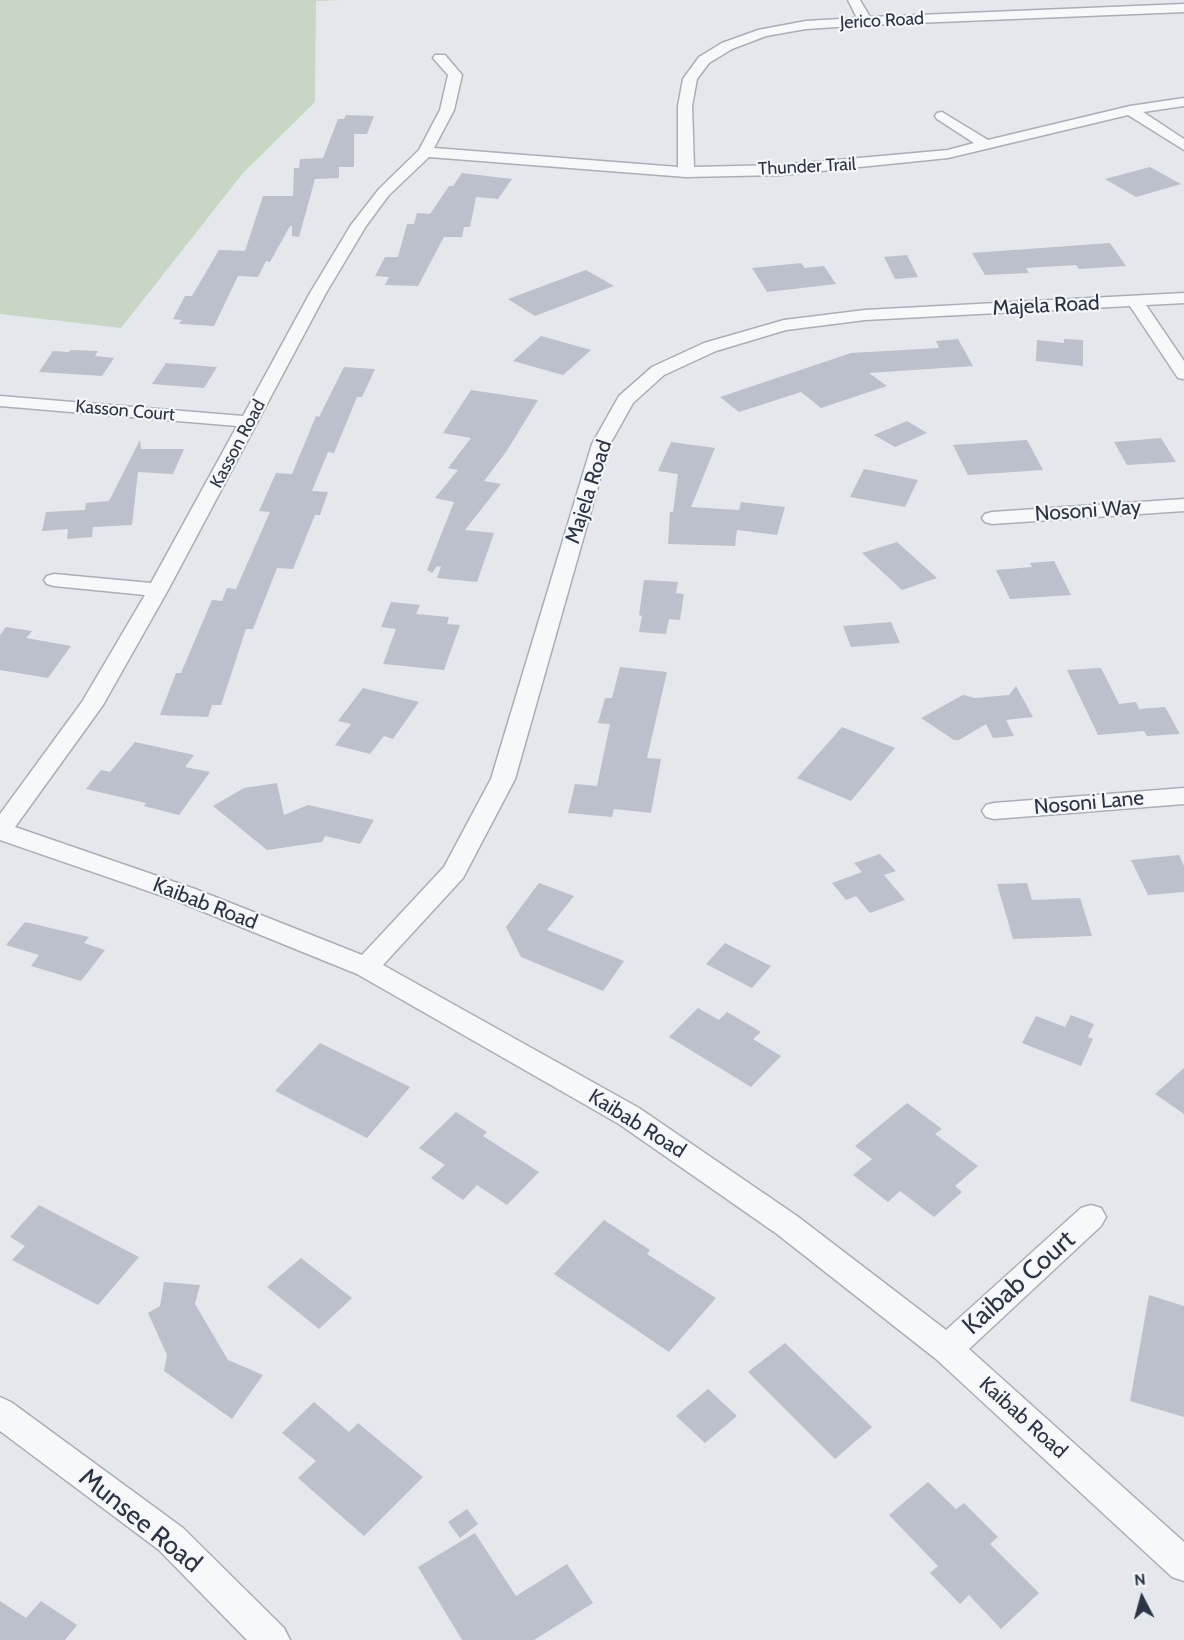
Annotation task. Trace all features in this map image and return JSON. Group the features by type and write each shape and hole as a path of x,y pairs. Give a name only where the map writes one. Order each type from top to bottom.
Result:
{"street":[{"path":"854,0 866,21"},
{"name":"Jerico Road","path":"686,172 685,106 690,79 704,60 727,46 763,33 806,25 866,21 1184,8"},
{"name":"Kasson Road","path":"0,831 92,705 158,590 318,293 359,225 384,192 425,152 447,110 455,75 440,58"},
{"name":"Thunder Trail","path":"425,152 609,168 686,172 781,170 865,164 948,154 1130,110 1184,102"},
{"path":"1130,110 1184,146"},
{"path":"942,116 986,145"},
{"name":"Majela Road","path":"366,967 454,872 503,779 601,444 625,400 658,371 710,347 783,325 865,315 1184,298"},
{"path":"1135,301 1184,374"},
{"name":"Kasson Court","path":"0,401 250,422"},
{"name":"Nosoni Way","path":"992,518 1184,505"},
{"path":"54,580 158,590"},
{"name":"Nosoni Lane","path":"994,811 1184,796"},
{"name":"Kaibab Road","path":"0,831 186,894 366,967 629,1116 787,1225 947,1349 1184,1565"},
{"name":"Kaibab Court","path":"947,1349 1092,1217"},
{"name":"Munsee Road","path":"0,1412 171,1539 272,1640"}],"green space":[{"path":"0,0 342,0 316,1 315,102 243,173 121,328 0,314"}],"building":[{"path":"346,115 374,116 367,134 354,134 354,167 339,167 339,178 315,179 299,237 292,236 292,226 290,226 270,262 266,261 258,277 238,276 214,326 179,324 182,320 173,319 185,296 192,296 219,250 245,251 263,196 293,196 294,168 299,168 300,159 323,158 338,119 344,119"},
{"path":"1150,167 1181,184 1136,197 1105,179"},
{"path":"462,173 512,179 498,199 476,197 470,227 464,227 462,237 444,237 418,286 385,285 389,277 375,276 385,257 398,257 407,224 414,224 417,213 430,214 449,186 453,186"},
{"path":"1110,243 1126,266 1079,269 1076,265 1026,268 1029,273 985,275 972,253"},
{"path":"907,255 918,277 895,279 884,257"},
{"path":"801,263 805,268 824,266 836,284 767,292 752,268"},
{"path":"586,270 614,286 535,316 508,299"},
{"path":"541,336 591,350 563,375 513,361"},
{"path":"958,339 973,366 869,373 887,386 821,408 801,392 739,412 720,397 851,353 939,348 936,341"},
{"path":"1064,339 1083,340 1083,366 1036,361 1037,340 1064,343"},
{"path":"71,350 98,351 95,356 114,358 102,376 39,372 53,351 69,352"},
{"path":"166,363 217,367 204,388 152,384"},
{"path":"344,367 375,369 362,397 357,397 334,453 328,452 312,491 328,492 320,515 315,515 293,569 277,568 253,629 246,629 221,705 212,705 208,717 160,715 176,673 181,673 212,600 222,601 227,588 236,589 270,512 259,511 276,473 292,474 316,416 319,417"},
{"path":"471,390 538,400 506,452 484,481 501,484 465,530 494,533 477,582 437,578 441,567 437,566 432,573 427,570 454,502 435,498 458,470 448,468 471,438 443,433"},
{"path":"907,421 927,433 895,447 874,435"},
{"path":"1161,438 1176,462 1127,465 1114,442"},
{"path":"140,440 141,449 184,449 173,474 138,472 132,525 93,527 92,537 67,539 68,529 42,531 46,512 85,510 86,503 109,501"},
{"path":"1027,440 1043,470 968,475 953,445"},
{"path":"671,442 715,448 691,507 739,510 741,502 785,507 777,535 737,530 735,546 668,544 670,512 673,512 678,474 658,471"},
{"path":"864,469 918,480 905,507 850,497"},
{"path":"897,542 937,578 902,590 862,553"},
{"path":"1054,561 1071,595 1010,599 996,570 1032,567 1030,563"},
{"path":"644,580 678,582 676,593 684,594 680,620 669,619 666,634 639,632"},
{"path":"391,602 420,605 416,614 449,617 447,624 460,625 444,670 383,664 396,629 381,627"},
{"path":"891,622 900,643 851,647 843,626"},
{"path":"6,627 32,631 26,638 71,646 48,678 0,670 0,635"},
{"path":"620,667 667,672 647,758 661,759 651,813 614,809 612,817 568,813 575,784 597,786 610,724 598,723 605,698 612,698"},
{"path":"1101,668 1119,704 1136,702 1139,709 1165,707 1180,734 1147,736 1144,731 1098,735 1067,670"},
{"path":"1016,686 1033,717 1006,720 1014,736 993,738 986,724 959,740 954,740 921,718 963,695 975,698 1009,695"},
{"path":"363,688 419,702 393,739 384,736 370,754 335,745 351,724 338,721"},
{"path":"842,727 895,748 851,801 797,778"},
{"path":"135,742 194,755 185,767 210,772 179,815 144,806 146,803 86,789 101,770 110,772"},
{"path":"277,783 284,815 308,805 374,820 360,844 325,836 322,842 267,850 213,806 244,788"},
{"path":"880,854 896,871 884,875 905,900 870,913 856,896 846,900 832,883 862,872 854,863"},
{"path":"1179,855 1184,866 1184,892 1148,895 1131,860"},
{"path":"539,883 574,896 547,930 624,961 603,991 521,957 506,927"},
{"path":"1027,883 1032,900 1080,898 1092,936 1013,939 997,884"},
{"path":"25,922 89,937 84,943 105,950 81,981 31,966 39,955 6,945"},
{"path":"725,943 771,966 752,988 706,964"},
{"path":"698,1008 719,1020 727,1012 761,1032 753,1039 781,1056 751,1087 669,1037"},
{"path":"1071,1015 1094,1024 1088,1037 1093,1039 1081,1066 1022,1043 1036,1016 1065,1027"},
{"path":"320,1043 410,1087 367,1138 275,1091"},
{"path":"1184,1068 1184,1114 1155,1094"},
{"path":"907,1103 942,1129 935,1134 978,1166 955,1186 962,1192 934,1217 900,1191 888,1202 853,1175 872,1159 855,1146"},
{"path":"456,1112 487,1132 483,1136 539,1172 507,1205 477,1185 463,1200 431,1178 445,1165 419,1148"},
{"path":"39,1205 139,1257 98,1305 12,1260 25,1246 10,1237"},
{"path":"604,1220 650,1250 647,1254 716,1298 669,1352 554,1274"},
{"path":"301,1258 352,1298 319,1329 267,1287"},
{"path":"164,1282 200,1285 195,1304 228,1360 263,1375 232,1419 164,1371 167,1355 148,1313 160,1306"},
{"path":"1149,1295 1184,1306 1184,1417 1130,1401"},
{"path":"785,1343 872,1427 835,1459 748,1372"},
{"path":"708,1389 737,1416 705,1443 676,1416"},
{"path":"314,1402 349,1432 358,1423 423,1477 364,1536 298,1478 316,1461 282,1433"},
{"path":"928,1482 956,1509 964,1503 998,1537 990,1544 1039,1593 1001,1629 969,1595 960,1604 930,1573 938,1566 889,1515"},
{"path":"467,1509 478,1524 460,1538 448,1522"},
{"path":"475,1533 516,1596 567,1564 593,1603 534,1640 462,1640 418,1567"},
{"path":"0,1601 26,1618 41,1601 77,1625 65,1640 0,1640"}]}
